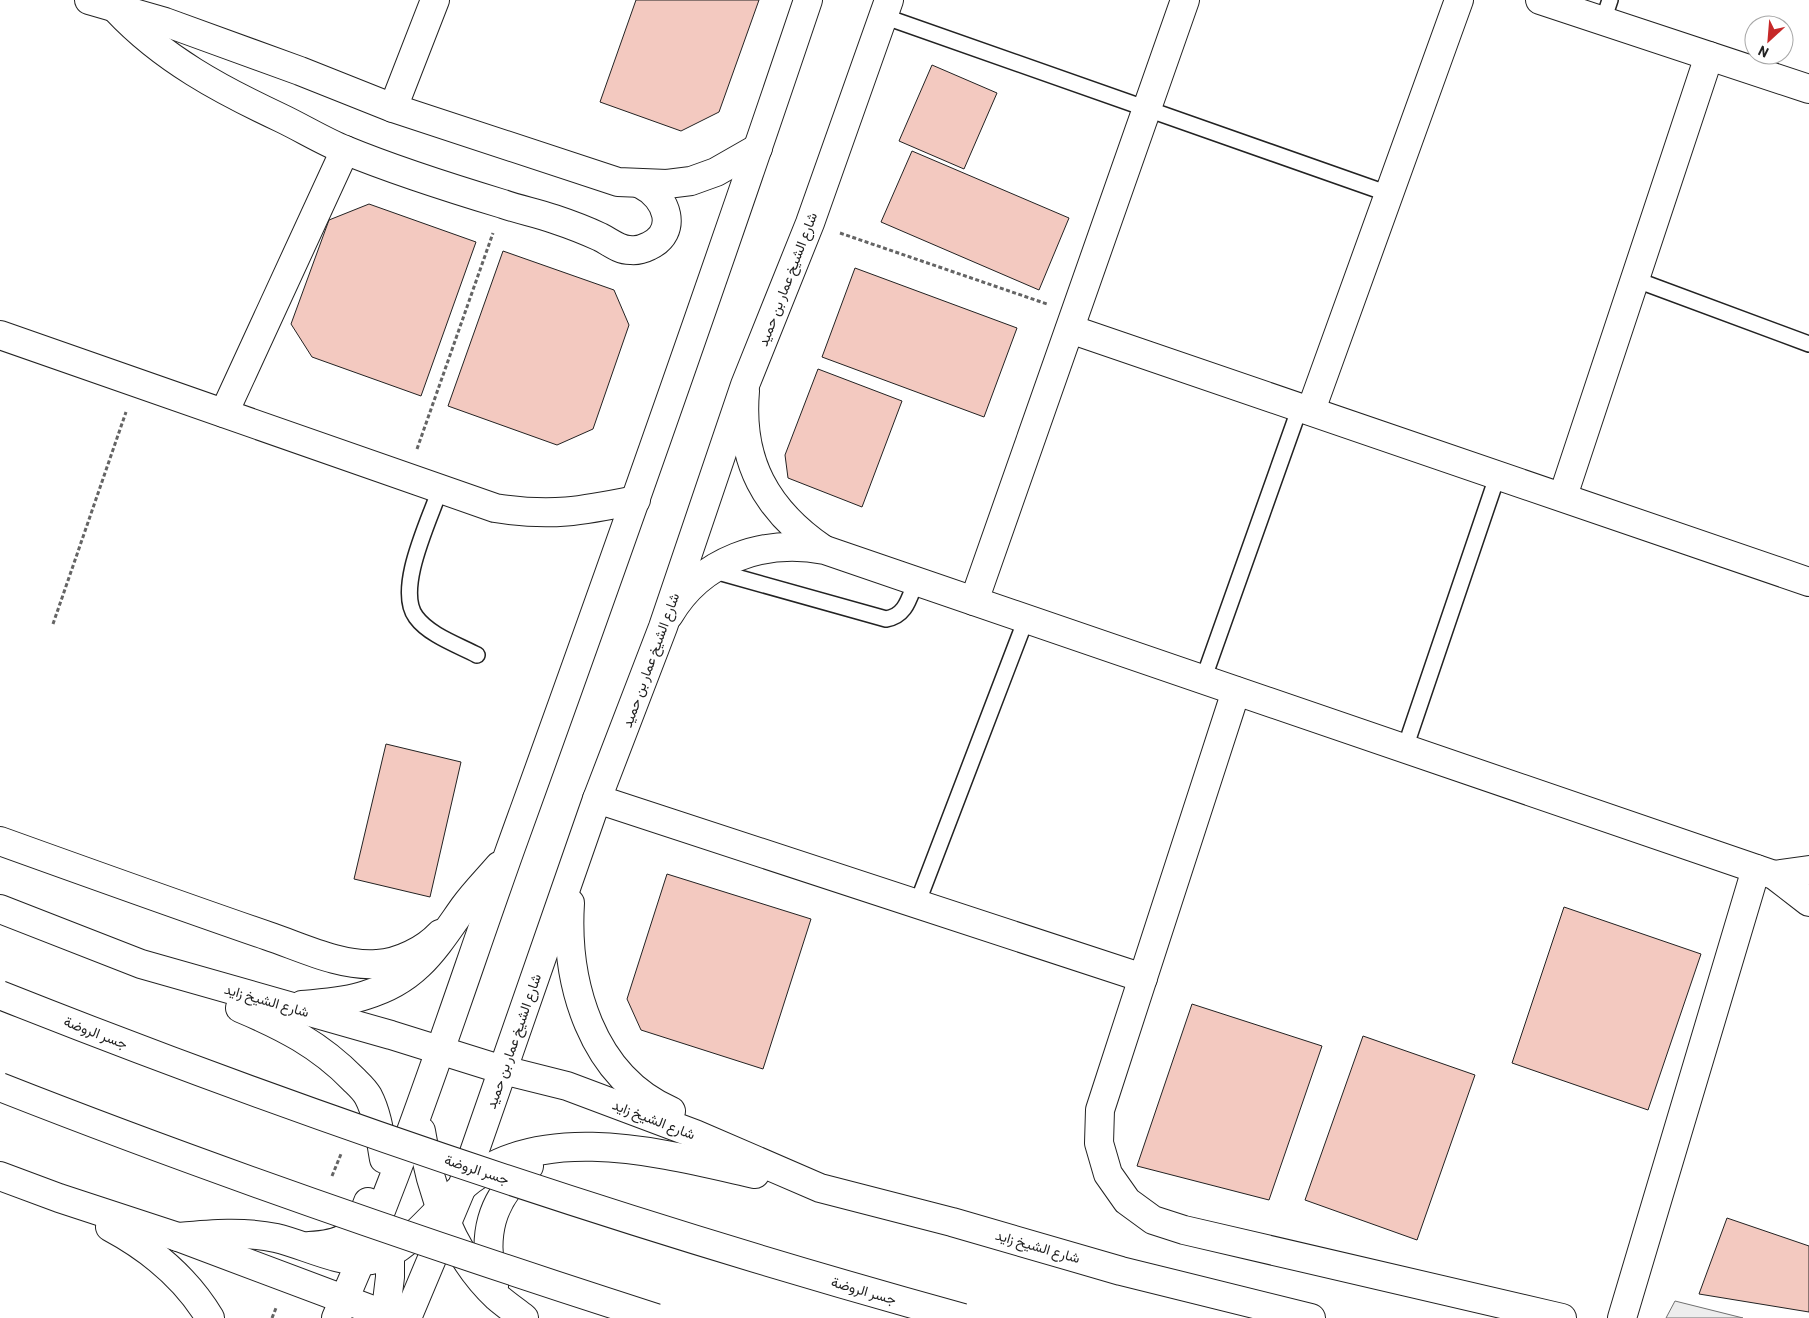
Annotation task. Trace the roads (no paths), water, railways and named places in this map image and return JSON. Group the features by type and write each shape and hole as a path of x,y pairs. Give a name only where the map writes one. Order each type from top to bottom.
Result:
{"street":[{"path":"89,0 173,25 300,71 393,108 591,175 618,182 642,185 667,184 691,180 716,172 758,148"},
{"path":"393,108 435,0"},
{"path":"340,1309 388,1194 441,1050 508,856 636,500 808,0"},
{"path":"974,601 1185,0"},
{"path":"1306,408 1389,194 1459,0"},
{"path":"1540,0 1607,10 1709,56 1809,87"},
{"name":"شارع الشيخ عمار بن حميد","path":"393,1317 444,1216 462,1187 597,799 663,627 745,385 810,223 886,8"},
{"path":"116,9 134,27 174,59 228,93 344,150 577,227 617,247 629,250 642,250 653,244 661,235 666,224 666,211 662,200 654,190 642,185"},
{"path":"1562,496 1709,56"},
{"path":"224,413 344,150"},
{"path":"1073,321 1306,408 1809,582"},
{"path":"0,335 137,381 494,508 528,513 585,511 636,500"},
{"path":"745,385 743,412 746,440 757,476 765,492 782,514 802,534 825,550"},
{"path":"663,627 675,605 692,586 728,560 766,548 806,546 825,550 1765,872 1809,902"},
{"path":"1236,691 1100,1110 1098,1143 1108,1174 1127,1201 1153,1220 1184,1230 1562,1318"},
{"path":"597,799 1143,978"},
{"path":"0,841 179,906 343,961 359,964 377,964 416,952 437,938 508,856"},
{"path":"1765,872 1809,870"},
{"path":"1622,1318 1765,872"},
{"path":"572,873 569,920 572,970 581,1003 592,1032 604,1055 622,1077 643,1094 664,1107 952,1222"},
{"path":"289,1007 365,996 389,987 410,975 428,958 464,906"},
{"name":"شارع الشيخ زايد","path":"0,909 141,964 441,1050 503,1070 567,1086 634,1110 820,1188 952,1222 1121,1270 1311,1318"},
{"path":"0,1176 178,1238 340,1309 393,1317 388,1194 375,1113 367,1094 318,1048 287,1028 141,964"},
{"name":"جسر الروضة","path":"0,995 99,1034 391,1141 687,1238 836,1283 963,1318"},
{"path":"0,1087 222,1171 352,1217 656,1318"},
{"path":"420,1107 428,1169 444,1216 469,1262 496,1296 524,1318"},
{"path":"462,1187 478,1175 508,1160 547,1150 605,1147 656,1152 820,1188"},
{"path":"496,1296 488,1262 490,1222 508,1186 547,1150"},
{"path":"302,1246 332,1245 341,1241 358,1227 384,1162"},
{"path":"59,1198 138,1242 172,1269 200,1301 210,1318"},
{"path":"178,1238 243,1234 275,1238 326,1254 371,1260 390,1252 444,1216"}],"lane":[{"path":"886,8 1148,108 1389,194"},
{"path":"1634,279 1809,344"},
{"path":"1203,680 1306,408"},
{"path":"1405,748 1498,474"},
{"path":"440,489 410,578 411,604 415,616 431,630 477,655"},
{"path":"712,570 886,619 894,618 902,612 916,581"},
{"path":"917,904 1026,619"}]}
